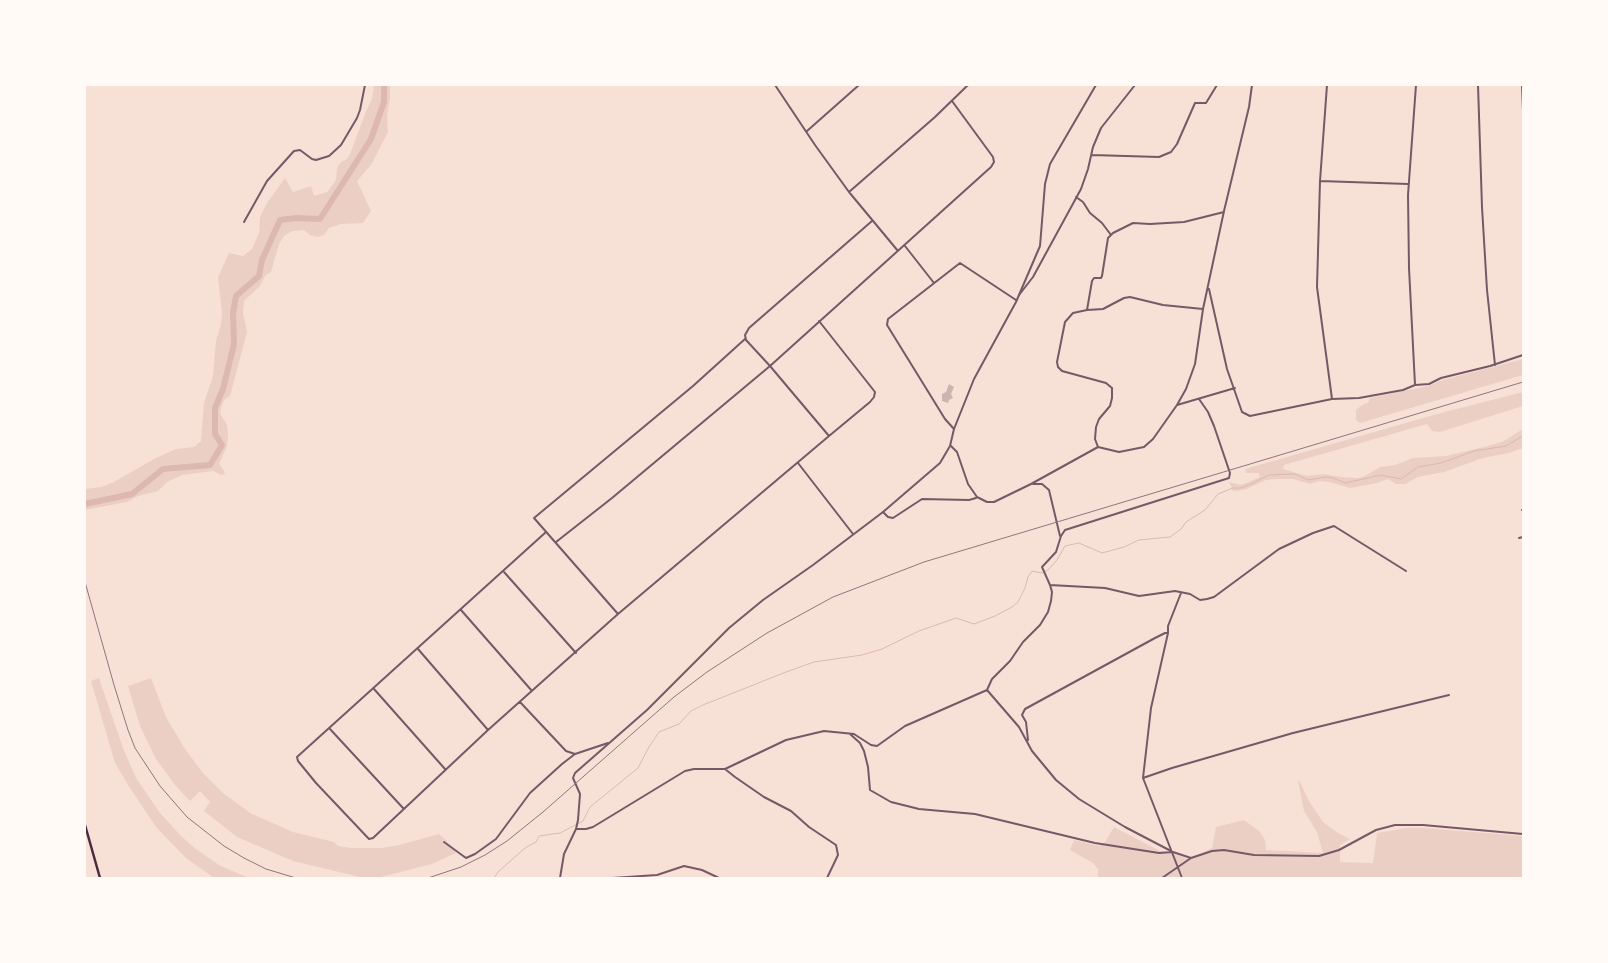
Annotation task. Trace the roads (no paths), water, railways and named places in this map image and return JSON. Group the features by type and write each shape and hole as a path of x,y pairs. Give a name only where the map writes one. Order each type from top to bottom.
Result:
{"highway":[{"path":"85,825 100,878"}],"street":[{"path":"244,222 267,181 294,151 300,150 316,160 329,156 341,145 357,118 364,85"},
{"path":"775,85 849,192 898,251"},
{"path":"807,131 860,85"},
{"path":"849,192 968,85"},
{"path":"560,878 564,854 577,828 579,792 573,778 574,772 647,710 729,628 763,600 883,512 940,463 950,446 954,429 974,379 1018,296 1040,246 1045,184 1050,164 1096,85"},
{"path":"1018,296 1033,277 1085,179 1093,147 1101,128 1135,85"},
{"path":"1092,154 1159,158 1171,152 1195,103 1206,102 1217,85"},
{"path":"950,446 957,452 968,484 977,497 987,502 994,502 1098,447 1119,452 1144,447 1153,440 1186,389 1195,364 1202,309 1249,108 1252,85"},
{"path":"1327,85 1320,181 1317,287 1332,399"},
{"path":"1415,385 1409,268 1408,184 1416,85"},
{"path":"1478,85 1482,207 1495,365"},
{"path":"1522,85 1523,111"},
{"path":"556,542 612,498 770,366 990,168 994,162 993,157 952,101"},
{"path":"1320,181 1408,184"},
{"path":"1076,197 1084,203 1090,213 1111,234"},
{"path":"1087,310 1092,281 1094,278 1101,278 1102,276 1107,243 1111,234 1133,223 1184,222 1224,212"},
{"path":"618,614 534,518 686,392 745,339 745,334 749,328 872,221"},
{"path":"904,246 934,283"},
{"path":"954,429 945,418 887,325 888,319 960,263 1016,300"},
{"path":"1208,287 1227,368 1242,412 1250,416 1332,399 1372,396 1403,390 1415,385 1427,384 1441,378 1495,365 1523,355"},
{"path":"1098,447 1095,439 1096,427 1110,406 1112,388 1106,383 1062,371 1057,364 1066,320 1075,312 1103,309 1124,298 1130,297 1161,305 1202,309"},
{"path":"546,532 297,758 332,801 370,839 618,614 872,399 875,392 819,321"},
{"path":"745,339 829,436"},
{"path":"1177,405 1234,388"},
{"path":"577,828 586,829 593,827 683,772 694,769 725,769 770,746 796,736 824,731 856,735 877,746 905,726 987,690 992,679 1010,661 1023,642 1046,616 1051,601 1050,586 1042,569 1043,564 1057,550 1064,531 1071,527 1228,479 1230,473 1216,430 1208,412 1199,399"},
{"path":"798,463 853,534"},
{"path":"1031,484 1042,484 1049,490 1060,538"},
{"path":"883,512 888,517 893,518 922,498 969,500 977,497"},
{"path":"1050,586 1105,588 1139,596 1172,591 1192,595 1200,600 1210,598 1279,549 1313,533 1334,526 1406,571"},
{"path":"1519,538 1523,537"},
{"path":"504,572 576,653"},
{"path":"1181,592 1170,617 1151,708 1143,778 1182,878"},
{"path":"461,610 532,691"},
{"path":"1028,742 1026,722 1022,714 1025,709 1154,638 1168,633"},
{"path":"418,649 488,730"},
{"path":"374,689 445,769"},
{"path":"987,690 1019,727 1032,751 1056,780 1079,799 1125,827 1173,852 1191,858"},
{"path":"1143,778 1284,735 1449,695"},
{"path":"520,702 566,751 575,754"},
{"path":"330,728 403,808"},
{"path":"848,733 860,743 864,751 868,767 870,790 891,802 919,809 975,814 1095,843 1158,853 1173,852"},
{"path":"444,842 467,858 483,849 498,837 530,794 575,754 608,743"},
{"path":"725,769 764,797 792,812 809,827 836,845 838,855 827,878"},
{"path":"1162,878 1191,858 1218,850 1254,855 1322,856 1343,848 1376,830 1395,825 1423,825 1523,834"},
{"path":"612,878 656,875 684,866 702,870 719,878"}],"waterway":[{"path":"85,504 132,494 163,469 210,465 222,445 215,434 215,408 223,389 234,344 233,313 236,296 259,276 262,260 280,220 296,218 320,219 371,139 384,102 384,85"},
{"path":"494,878 498,872 525,848 536,842 539,836 560,833 583,821 590,807 638,768 659,732 679,724 691,711 814,662 862,655 882,649 919,631 956,618 974,624 995,616 1018,602 1032,571 1042,573 1048,570 1057,560 1065,546 1079,543 1102,553 1124,547 1139,540 1170,537 1181,529 1186,522 1205,510 1218,494 1233,488 1241,488 1269,475 1295,474 1308,480 1326,477 1345,483 1381,475 1401,479 1418,467 1441,463 1474,451 1506,446 1523,436"}],"railway":[{"path":"428,878 461,867 507,841 543,812 674,697 707,672 767,633 833,597 924,562 1523,382"},
{"path":"85,582 128,730 135,748 160,786 187,817 224,846 266,869 296,878"}]}
